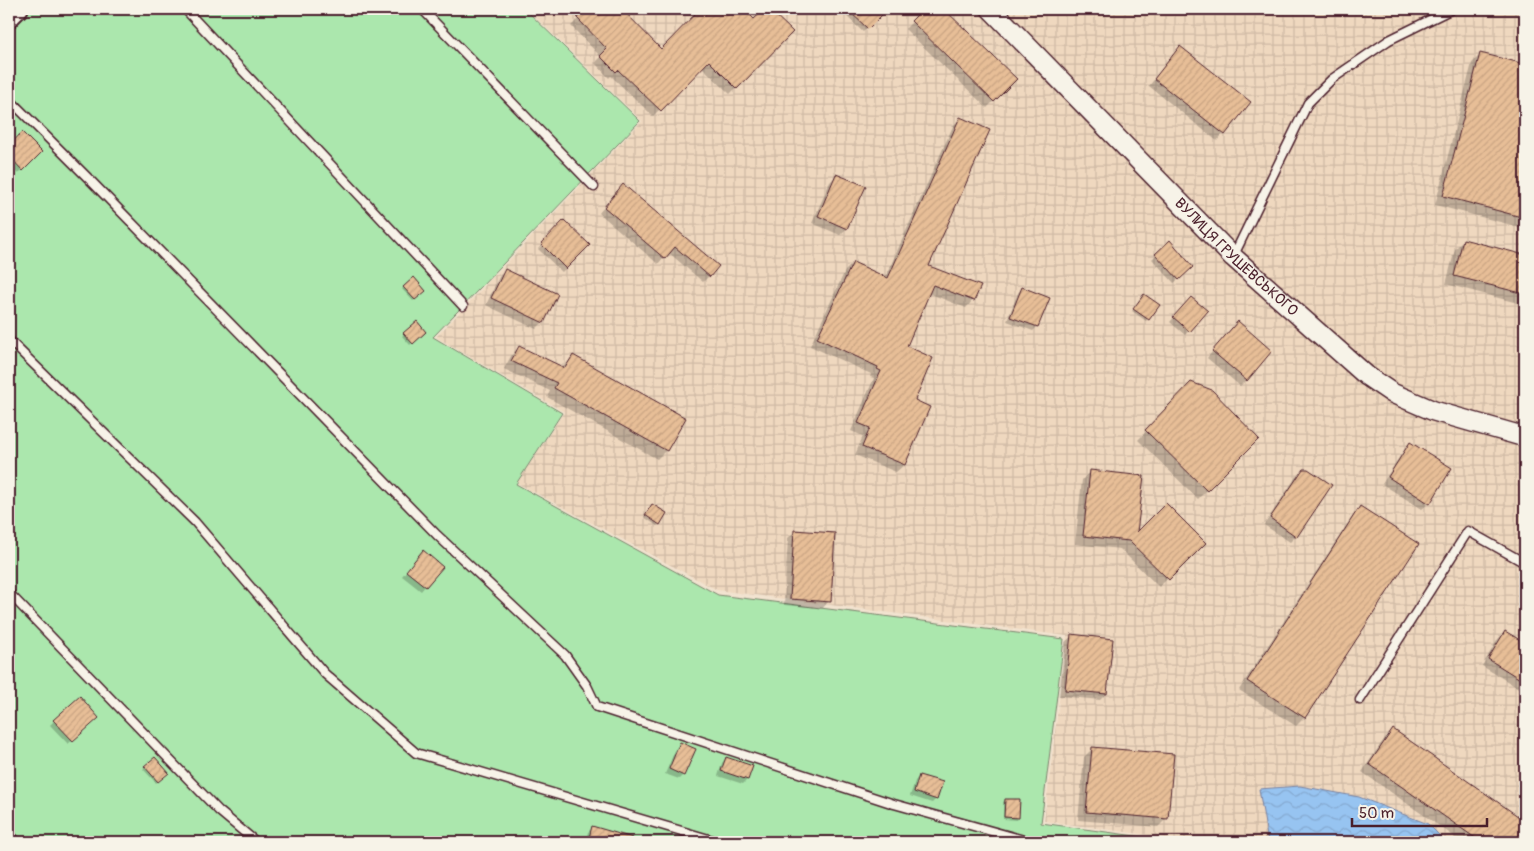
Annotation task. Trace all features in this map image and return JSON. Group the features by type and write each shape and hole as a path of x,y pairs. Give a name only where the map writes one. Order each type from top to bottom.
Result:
{"street":[{"path":"9,20 20,9"},
{"name":"ВУЛИЦЯ ГРУШЕВСЬКОГО","path":"991,9 1233,257 1367,376 1392,393 1434,411 1525,437"}],"lane":[{"path":"185,9 463,306"},
{"path":"422,9 594,187"},
{"path":"1233,257 1308,103 1332,79 1389,40 1452,9"},
{"path":"9,99 437,535 565,655 587,686 597,707 894,804 1031,842"},
{"path":"9,340 195,522 325,674 416,754 719,842"},
{"path":"1360,700 1468,531 1525,563"},
{"path":"9,594 219,810 256,842"},
{"path":"9,834 17,842"}],"shaded area":[{"path":"527,9 1525,9 1525,842 1199,842 1044,821 1067,636 717,590 517,483 564,412 436,337 642,121"}],"green space":[{"path":"9,9 525,9 640,121 433,337 562,413 516,484 718,595 1064,639 1041,823 1179,842 9,842"}],"water":[{"path":"1300,786 1359,797 1428,824 1446,842 1268,842 1259,789"}],"building":[{"path":"587,9 622,9 661,49 700,9 744,9 754,19 765,9 769,9 793,32 737,89 709,61 661,111 618,70 616,72 600,56 607,49 577,18"},
{"path":"847,9 888,9 868,29"},
{"path":"923,9 944,9 1017,79 994,102 911,21"},
{"path":"1180,46 1251,102 1225,135 1154,79"},
{"path":"1480,53 1525,64 1525,218 1443,196"},
{"path":"960,117 990,130 929,266 981,286 974,301 933,285 907,346 933,358 915,400 930,407 905,465 862,447 870,428 858,423 881,371 877,369 878,367 817,338 853,262 888,278"},
{"path":"22,132 42,152 23,171 9,156 9,146"},
{"path":"836,174 866,186 847,229 818,216"},
{"path":"623,184 719,266 710,277 675,247 665,259 604,207"},
{"path":"564,220 590,245 566,269 541,244"},
{"path":"1463,239 1525,255 1525,294 1454,276"},
{"path":"1170,240 1193,267 1179,280 1155,254"},
{"path":"505,269 558,294 544,323 491,298"},
{"path":"414,277 426,291 415,300 403,287"},
{"path":"1022,287 1050,298 1038,327 1010,317"},
{"path":"1144,294 1160,305 1149,320 1133,309"},
{"path":"1191,297 1208,311 1190,332 1173,317"},
{"path":"417,321 426,332 413,344 403,333"},
{"path":"1238,321 1272,351 1247,381 1212,351"},
{"path":"519,346 565,368 573,355 686,418 667,451 554,388 557,383 511,361"},
{"path":"1191,382 1212,390 1259,439 1207,491 1145,430"},
{"path":"1410,442 1452,468 1430,504 1388,477"},
{"path":"1303,469 1308,469 1332,485 1297,537 1270,518"},
{"path":"1090,470 1144,476 1137,532 1166,503 1206,543 1169,580 1129,541 1083,536"},
{"path":"652,504 667,513 660,525 645,515"},
{"path":"1360,506 1419,544 1305,718 1247,681"},
{"path":"794,530 835,533 831,602 790,599"},
{"path":"423,550 443,567 426,587 406,571"},
{"path":"1505,631 1525,643 1525,682 1488,659"},
{"path":"1071,634 1113,639 1107,694 1065,690"},
{"path":"80,696 99,718 73,741 53,720"},
{"path":"1393,729 1525,821 1525,842 1481,842 1369,764"},
{"path":"680,742 696,749 684,776 669,769"},
{"path":"1092,747 1174,754 1168,819 1086,812"},
{"path":"155,757 169,773 158,782 144,766"},
{"path":"726,757 753,766 748,780 721,771"},
{"path":"919,775 943,782 937,800 914,792"},
{"path":"1005,799 1020,799 1019,818 1004,817"},
{"path":"592,826 633,838 633,842 588,842"}]}
